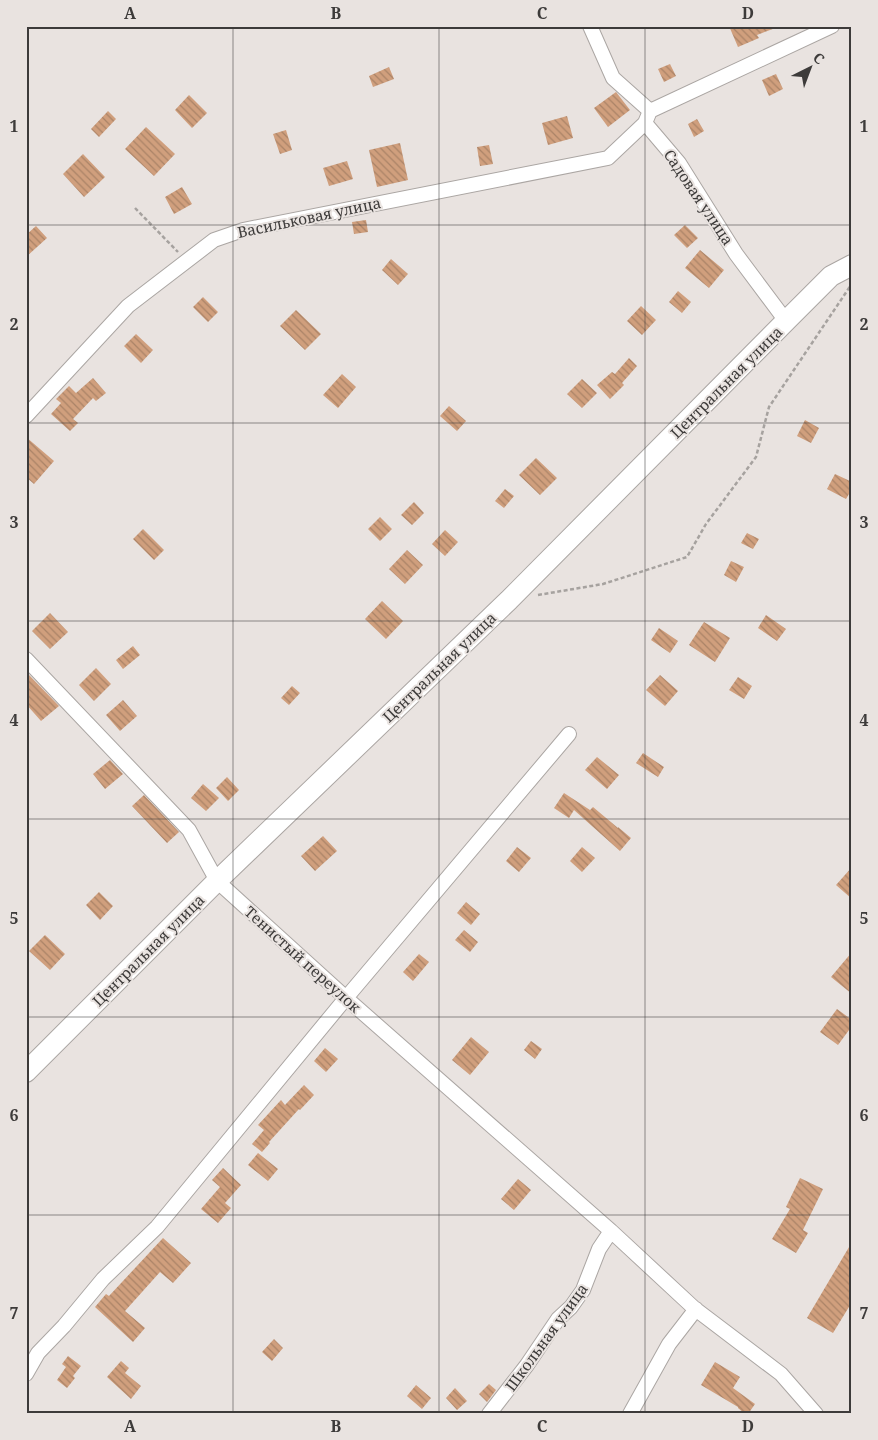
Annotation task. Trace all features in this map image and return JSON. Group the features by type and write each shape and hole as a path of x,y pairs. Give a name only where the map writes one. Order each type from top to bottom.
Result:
{"street":[{"name":"Садовая улица","path":"590,26 613,78 648,117 679,162 736,254 786,321"},
{"name":"Васильковая улица","path":"26,416 128,306 214,240 243,230 608,158 648,117 832,26"},
{"name":"Центральная улица","path":"26,1072 217,881 509,600 831,276 852,265"},
{"name":"Тенистый переулок","path":"26,659 189,830 217,881 346,998 611,1231 696,1309 781,1374 816,1414"},
{"path":"26,1374 38,1353 64,1326 103,1279 157,1227 346,998 569,734"},
{"name":"Школьная улица","path":"489,1414 527,1365 558,1319 571,1307 583,1290 600,1248 611,1231"},
{"path":"630,1414 669,1344 696,1309"}],"path":[{"path":"135,208 186,260"},
{"path":"538,595 603,584 687,557 706,524 756,457 768,407 852,284"}],"building":[{"path":"729,26 778,27 757,35 759,38 738,47"},
{"path":"670,64 676,76 664,82 658,69"},
{"path":"389,67 394,79 373,87 369,76"},
{"path":"776,74 783,89 769,96 762,80"},
{"path":"616,92 630,110 608,127 594,108"},
{"path":"189,95 207,113 192,128 175,110"},
{"path":"108,111 116,119 99,137 91,129"},
{"path":"567,116 573,138 548,145 542,123"},
{"path":"697,119 704,131 694,137 688,124"},
{"path":"146,127 175,154 154,176 125,149"},
{"path":"286,130 292,150 280,154 273,134"},
{"path":"400,143 408,180 377,187 369,150"},
{"path":"489,145 493,164 480,166 477,147"},
{"path":"83,154 105,177 84,197 63,174"},
{"path":"347,161 353,179 329,186 323,168"},
{"path":"182,187 192,204 174,214 165,197"},
{"path":"366,220 368,232 354,234 352,222"},
{"path":"685,225 698,238 687,248 674,235"},
{"path":"36,226 47,238 26,257 26,235"},
{"path":"700,250 724,270 709,288 685,268"},
{"path":"391,259 408,274 398,285 382,270"},
{"path":"678,291 691,302 682,313 669,302"},
{"path":"203,297 218,312 208,322 193,307"},
{"path":"641,306 656,320 642,335 627,321"},
{"path":"296,310 321,334 305,350 280,326"},
{"path":"136,334 153,350 141,363 124,346"},
{"path":"629,358 637,366 622,383 624,385 610,399 597,385 612,372 615,374"},
{"path":"342,374 356,387 338,408 323,395"},
{"path":"93,378 106,393 96,401 93,398 73,419 78,423 70,431 51,414 61,403 56,399 69,386 76,393"},
{"path":"582,379 597,393 582,408 567,394"},
{"path":"449,406 466,421 457,431 440,416"},
{"path":"805,420 819,428 811,443 797,436"},
{"path":"26,437 54,461 34,484 26,477"},
{"path":"536,458 557,478 540,495 519,475"},
{"path":"835,474 852,482 852,489 846,499 827,489"},
{"path":"505,489 514,496 504,508 495,501"},
{"path":"414,502 424,513 412,525 401,515"},
{"path":"380,517 392,529 380,541 368,529"},
{"path":"143,529 164,550 154,560 133,539"},
{"path":"445,530 458,542 445,556 432,544"},
{"path":"747,533 759,539 753,549 741,543"},
{"path":"407,550 423,565 405,584 389,569"},
{"path":"731,561 744,567 736,582 724,575"},
{"path":"382,601 403,621 386,639 365,619"},
{"path":"50,613 68,632 50,649 32,631"},
{"path":"766,615 786,629 777,641 758,628"},
{"path":"704,622 730,638 715,662 689,645"},
{"path":"659,628 678,641 670,653 651,640"},
{"path":"133,646 140,655 123,669 116,660"},
{"path":"96,668 111,684 94,701 79,685"},
{"path":"26,672 59,706 41,721 26,704"},
{"path":"660,675 678,691 665,706 646,690"},
{"path":"738,677 752,686 744,699 729,690"},
{"path":"292,686 300,693 289,705 281,698"},
{"path":"123,700 137,716 120,731 106,715"},
{"path":"643,753 664,767 658,777 636,763"},
{"path":"597,757 619,775 607,789 585,770"},
{"path":"110,760 123,774 105,789 93,774"},
{"path":"227,777 239,790 228,801 216,788"},
{"path":"203,784 219,798 206,811 191,798"},
{"path":"564,793 590,810 593,807 631,838 620,851 574,810 569,818 554,808"},
{"path":"144,795 179,832 167,843 132,806"},
{"path":"323,836 337,851 315,871 301,856"},
{"path":"517,847 531,858 519,872 506,861"},
{"path":"582,847 595,858 582,872 570,861"},
{"path":"852,867 852,899 836,885"},
{"path":"99,892 113,906 100,920 86,905"},
{"path":"466,902 480,914 471,925 457,913"},
{"path":"464,930 478,942 470,952 455,940"},
{"path":"45,935 65,954 50,970 29,951"},
{"path":"852,952 852,994 831,977"},
{"path":"419,954 429,962 413,981 403,972"},
{"path":"837,1009 852,1020 852,1026 838,1045 820,1032"},
{"path":"471,1037 489,1052 470,1075 452,1060"},
{"path":"531,1041 542,1049 535,1059 524,1050"},
{"path":"325,1048 338,1059 326,1072 314,1061"},
{"path":"304,1085 314,1095 299,1109 262,1152 252,1144 264,1130 258,1125 281,1100 285,1105"},
{"path":"258,1153 278,1169 268,1181 248,1165"},
{"path":"223,1168 241,1185 225,1203 231,1208 218,1223 201,1209 220,1187 212,1180"},
{"path":"800,1178 823,1189 803,1230 808,1233 796,1253 772,1239 790,1209 786,1207"},
{"path":"518,1179 531,1190 514,1210 501,1199"},
{"path":"163,1238 191,1263 173,1283 160,1272 125,1311 145,1328 133,1342 95,1307 106,1294 109,1296"},
{"path":"852,1242 852,1302 833,1333 807,1318"},
{"path":"274,1339 283,1348 272,1361 262,1352"},
{"path":"68,1356 81,1366 67,1388 57,1380 66,1367 62,1364"},
{"path":"121,1361 129,1368 125,1373 141,1386 131,1399 107,1377"},
{"path":"715,1362 740,1377 733,1388 755,1404 748,1414 745,1414 738,1407 701,1385"},
{"path":"489,1384 496,1390 487,1402 479,1394"},
{"path":"416,1385 431,1398 422,1409 407,1396"},
{"path":"455,1388 467,1401 457,1410 446,1398"}]}
